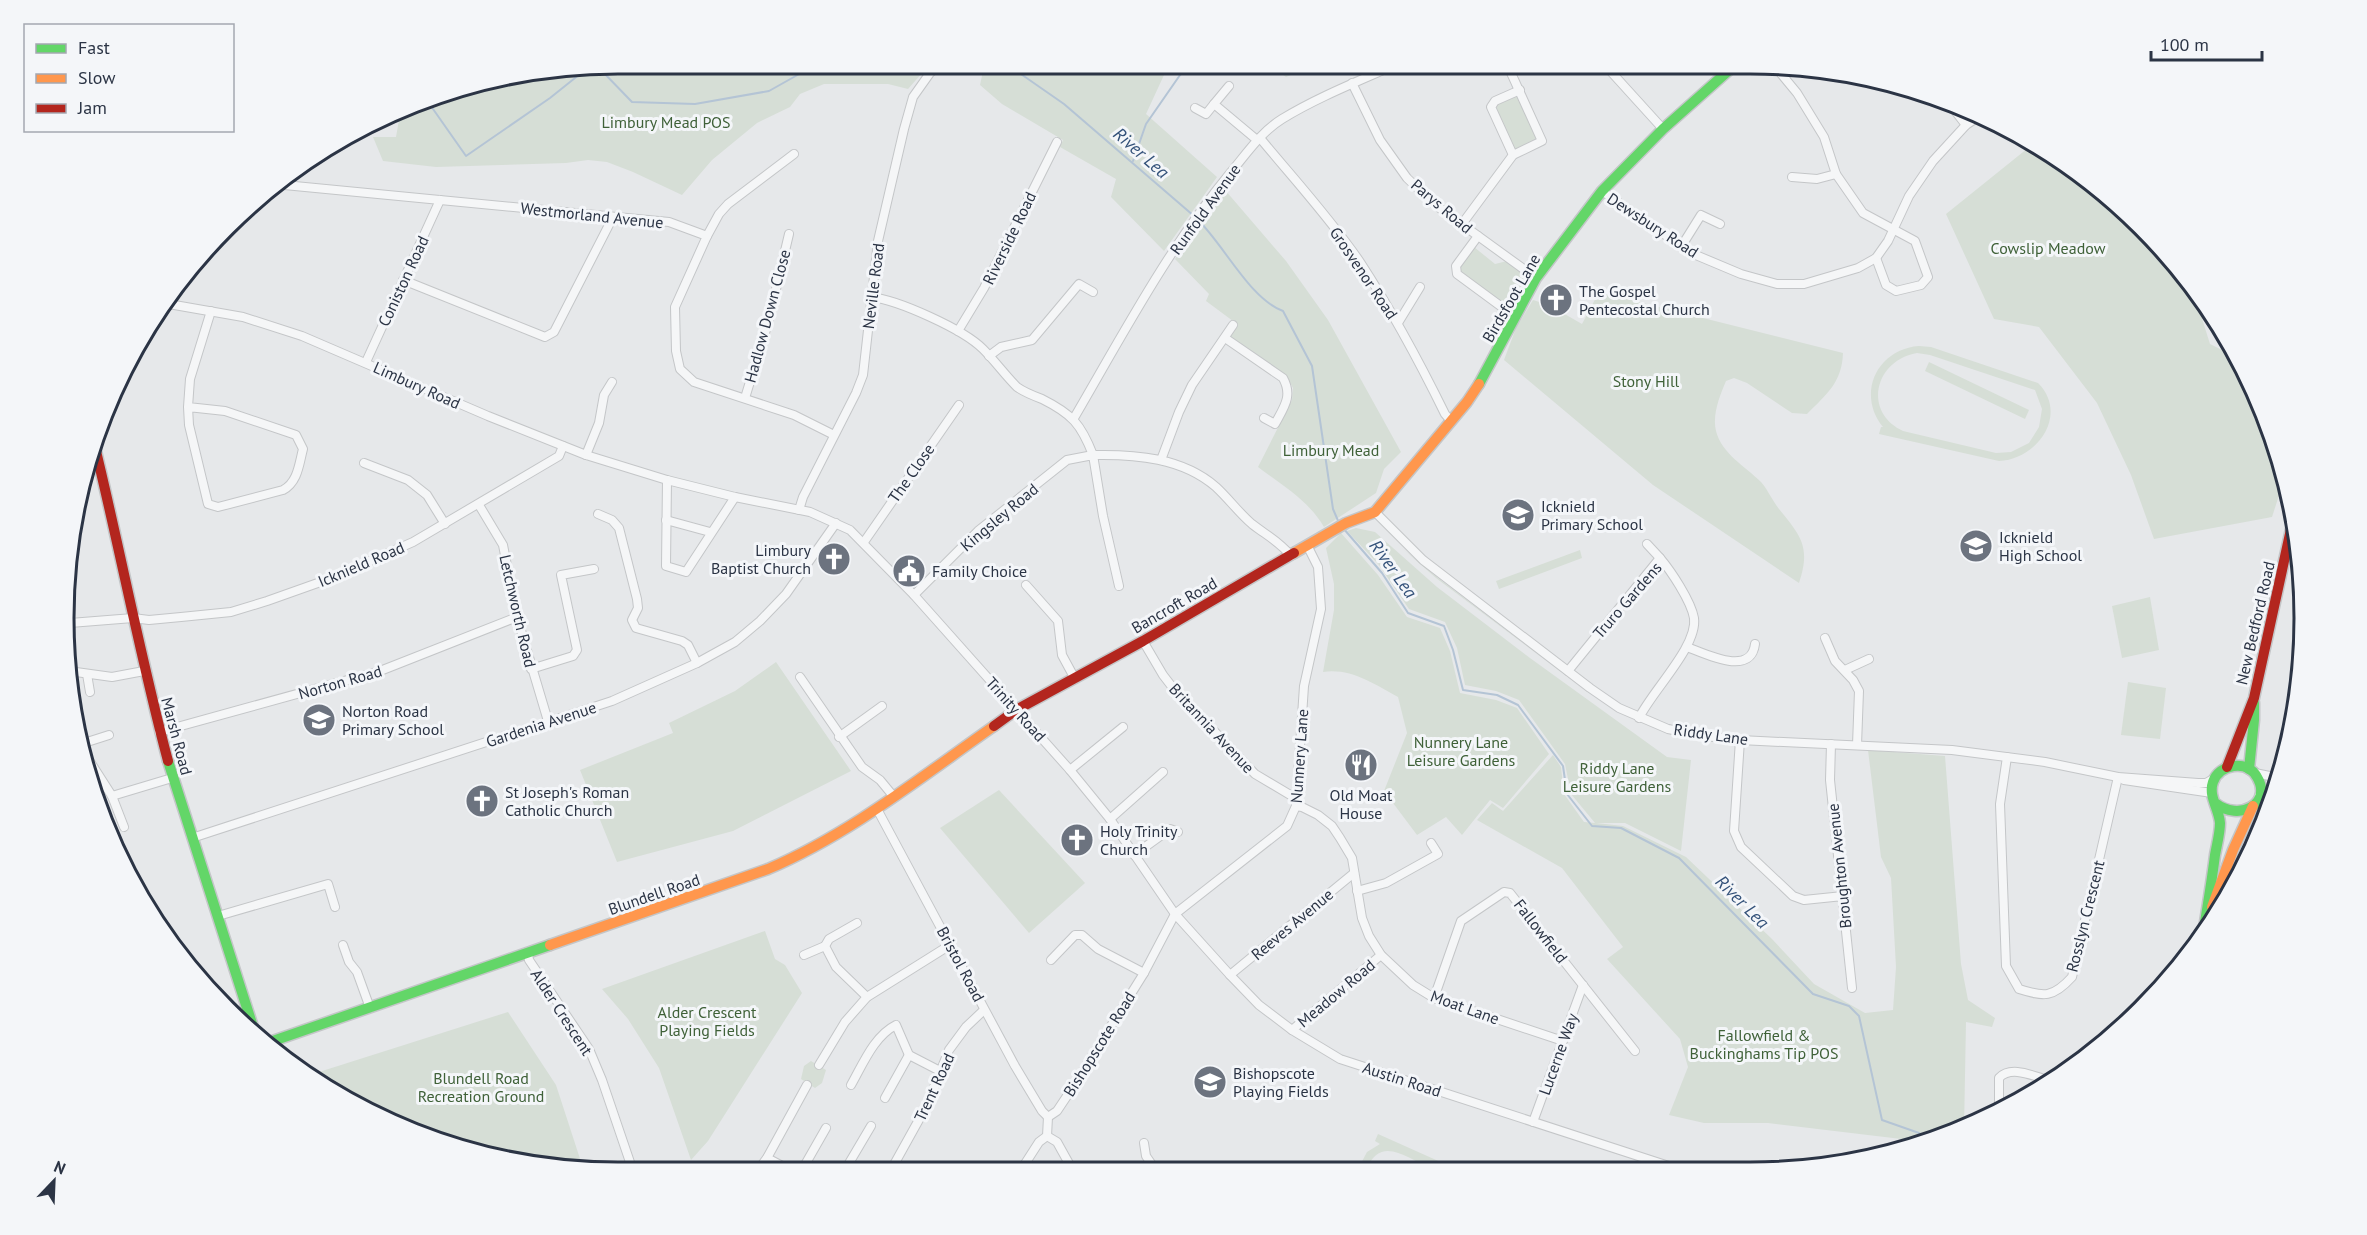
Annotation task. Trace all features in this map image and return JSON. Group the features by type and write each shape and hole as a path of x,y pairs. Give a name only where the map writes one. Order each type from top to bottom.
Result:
{"main road":[{"name":"Birdsfoot Lane","path":"1343,526 1375,512 1451,421 1486,374 1514,316 1536,278 1602,191 1663,129 1725,74"},
{"name":"Marsh Road","path":"98,458 159,732 250,1019"},
{"name":"Bancroft Road","path":"1016,710 1143,641 1343,526"},
{"name":"New Bedford Road","path":"2227,767 2254,698 2289,544"},
{"name":"New Bedford Road","path":"2251,771 2249,750 2255,714 2254,698"},
{"name":"Blundell Road","path":"275,1040 768,870 796,857 877,809 1016,710"},
{"path":"2206,914 2220,825 2220,816 2213,798 2214,778 2227,767 2235,765 2251,771 2260,786 2256,801 2233,850 2213,903"},
{"path":"2213,798 2220,808 2233,814 2240,813 2256,801"}],"street":[{"name":"Neville Road","path":"799,510 803,497 863,375 878,241 913,97 929,74"},
{"name":"Runfold Avenue","path":"1074,418 1164,264 1199,213 1258,139 1282,120 1374,74"},
{"path":"1462,224 1513,155 1542,141 1513,74"},
{"path":"1615,74 1663,129"},
{"path":"1782,75 1797,93 1824,136 1836,174 1863,213 1892,229 1915,241 1928,277 1921,285 1896,291 1886,285 1876,258 1888,241 1892,229 1909,196 1933,161 1972,121"},
{"name":"Parys Road","path":"1352,84 1380,140 1407,178 1434,204 1536,278"},
{"path":"1195,108 1206,114 1228,86"},
{"path":"1513,155 1491,107 1495,101 1520,90"},
{"name":"Grosvenor Road","path":"1214,104 1258,139 1335,229 1359,261 1398,323 1444,414 1451,421"},
{"path":"1958,115 1966,125"},
{"name":"Riverside Road","path":"958,331 984,288 1057,142"},
{"path":"795,154 728,204 719,214 675,307 676,351 680,369 694,382 794,415 834,435"},
{"path":"1792,177 1817,179 1836,174"},
{"name":"Westmorland Avenue","path":"287,185 669,222 707,236"},
{"name":"Dewsbury Road","path":"1602,191 1681,247 1741,274 1777,284 1804,284 1858,268 1876,258"},
{"name":"Coniston Road","path":"366,362 440,200"},
{"path":"1681,247 1701,215 1720,224"},
{"path":"404,280 545,336 554,332 613,217"},
{"name":"Hadlow Down Close","path":"745,398 768,323 789,234"},
{"path":"1478,236 1456,266 1457,274 1514,316"},
{"path":"989,356 1001,347 1032,340 1079,284 1093,292"},
{"path":"1398,323 1420,287"},
{"path":"871,297 887,299 958,331 982,348 1019,388 1060,408 1074,418 1085,433 1093,454 1103,516 1119,586"},
{"name":"Limbury Road","path":"173,304 243,317 302,336 488,416 586,455 667,480 799,510 836,523"},
{"path":"188,408 225,411 296,435 303,449 295,479 289,487 283,490 218,507 208,504 189,425 188,408 190,379 211,310"},
{"path":"1161,460 1192,385 1233,325"},
{"path":"1225,338 1283,378 1289,388 1288,398 1275,424 1264,418"},
{"path":"586,455 599,423 604,395 612,382"},
{"name":"The Close","path":"864,542 959,405"},
{"name":"Icknield Road","path":"74,624 133,618 149,620 231,612 329,579 414,542 559,456 563,446"},
{"name":"Kingsley Road","path":"914,595 978,531 1067,460 1093,454 1120,454 1161,460 1189,470 1215,486 1253,524 1275,539 1291,556"},
{"path":"364,463 408,480 427,495 445,524"},
{"path":"667,480 666,566 686,572 735,497"},
{"name":"Letchworth Road","path":"479,505 503,545 517,618 548,722"},
{"name":"Riddy Lane","path":"1375,512 1423,560 1568,671 1619,708 1668,729 1740,740 1952,750 2007,757 2118,777 2198,783 2206,783 2214,778"},
{"path":"598,514 612,520 619,528 637,599 638,608 632,620 636,628 682,641 688,645 697,663"},
{"path":"666,520 710,532"},
{"name":"Trinity Road","path":"836,523 850,530 864,542 1070,770 1110,819 1175,914"},
{"name":"Gardenia Avenue","path":"192,838 622,697 697,663 735,642 760,621 786,594 836,523"},
{"path":"1647,544 1660,558"},
{"name":"Nunnery Lane","path":"1175,914 1287,826 1297,803 1304,686 1322,609 1318,567 1308,547"},
{"name":"Truro Gardens","path":"1568,671 1660,558 1676,579 1694,616 1692,636 1687,647 1647,703 1640,718"},
{"path":"531,669 573,656 577,650 561,574 594,569"},
{"path":"1026,585 1058,621 1062,655 1075,679"},
{"name":"Norton Road","path":"159,732 380,671 517,618"},
{"path":"1824,638 1835,661 1845,670 1859,691 1857,745"},
{"name":"Britannia Avenue","path":"1143,641 1173,688 1256,774 1297,803"},
{"path":"1687,647 1718,659 1743,661 1754,654 1755,644"},
{"path":"1845,670 1869,659"},
{"path":"77,672 111,677 144,671"},
{"path":"87,674 90,692"},
{"path":"800,677 839,737 862,767 880,780 894,797"},
{"path":"839,737 882,706"},
{"path":"1070,770 1123,727"},
{"path":"88,742 109,735"},
{"path":"1740,740 1734,831 1741,847 1793,896 1804,900 1843,896"},
{"name":"Broughton Avenue","path":"1831,744 1830,780 1852,988"},
{"name":"Rosslyn Crescent","path":"2007,757 2000,804 2006,966 2019,989 2040,996 2059,991 2072,977 2118,777"},
{"path":"96,770 112,796 124,827"},
{"path":"2251,771 2270,775"},
{"path":"1110,819 1163,772"},
{"name":"Riddy Lane","path":"2118,777 2131,782 2213,798"},
{"path":"112,796 172,778"},
{"path":"2256,801 2263,797"},
{"name":"Moat Lane","path":"1297,803 1332,826 1352,858 1356,891 1369,936 1381,955 1413,985 1434,998 1563,1041"},
{"name":"Bristol Road","path":"877,809 984,1010 1042,1111 1048,1117"},
{"path":"1134,855 1170,829 1178,832"},
{"path":"1356,891 1386,883 1438,854 1431,843"},
{"name":"Reeves Avenue","path":"1230,975 1354,873"},
{"path":"218,916 328,884 335,907"},
{"name":"Fallowfield","path":"1434,998 1461,921 1504,892 1510,893 1635,1052"},
{"name":"Bishopscote Road","path":"1048,1117 1057,1110 1066,1097 1144,973 1175,914"},
{"name":"Austin Road","path":"1175,914 1259,1005 1292,1030 1340,1059 1656,1162"},
{"path":"804,955 825,946 829,939 857,923"},
{"path":"1051,960 1075,935 1082,935 1098,949 1144,973"},
{"path":"343,945 349,962 357,972 370,1008"},
{"path":"819,1065 844,1022 867,997 950,945"},
{"path":"825,946 836,967 867,997"},
{"name":"Alder Crescent","path":"528,954 529,960 589,1049 630,1162"},
{"name":"Meadow Road","path":"1292,1030 1381,955"},
{"name":"Lucerne Way","path":"1533,1122 1583,985"},
{"name":"Trent Road","path":"895,1162 926,1107 950,1050 966,1027 984,1010"},
{"path":"852,1085 878,1039 887,1029 900,1023 909,1055 885,1098"},
{"path":"909,1055 940,1071"},
{"path":"1999,1100 1999,1078 2004,1072 2012,1071 2039,1078"},
{"path":"764,1162 807,1085"},
{"path":"1047,1136 1048,1117"},
{"path":"850,1162 871,1126"},
{"path":"807,1162 826,1128"},
{"path":"1047,1136 1057,1142 1068,1162"},
{"path":"1026,1162 1039,1142 1047,1136"},
{"path":"1144,1143 1146,1156 1150,1162"},
{"path":"767,1158 775,1162"}],"green space":[{"name":"Limbury Mead POS","path":"618,74 921,74 908,89 888,84 824,84 800,94 790,107 757,123 712,160 682,195 607,162 588,160 566,163 436,167 383,161 373,137 396,137 399,120 409,115 477,92 546,78"},
{"path":"982,74 1165,74 1146,114 1217,177 1164,251 1111,197 1116,179 1060,147 1063,140 1002,104 980,85"},
{"path":"1519,95 1537,138 1515,150 1495,105"},
{"name":"Cowslip Meadow","path":"2027,149 2081,186 2108,208 2159,259 2181,286 2200,312 2210,344 2223,351 2252,409 2275,477 2279,495 2272,517 2154,539 2131,475 2097,403 2039,327 1994,319 1946,214"},
{"name":"Limbury Mead","path":"1225,190 1286,261 1328,320 1401,452 1384,469 1376,493 1324,527 1318,517 1302,501 1258,467 1292,400 1293,388 1286,375 1228,340 1237,324 1206,301 1209,294 1175,259"},
{"path":"1474,247 1495,264 1507,261 1524,273 1525,282 1513,303 1504,305 1462,275 1460,267"},
{"name":"Stony Hill","path":"1599,292 1843,353 1840,372 1832,387 1807,414 1792,413 1747,383 1734,378 1726,381 1716,412 1716,431 1723,446 1766,488 1802,543 1804,560 1799,583 1653,485 1504,360 1516,328 1533,300 1549,305 1582,324"},
{"path":"1919,346 1931,347 2038,383 2047,395 2050,408 2050,421 2045,433 2037,444 2026,452 1999,461 1879,434 1883,427 1875,414 1871,401 1871,388 1882,364 1892,355 1904,349","holes":["1917,353 1930,355 2035,390 2042,409 2039,427 2029,443 2011,452 1996,453 1903,431 1890,422 1882,412 1878,400 1883,376 1891,365 1903,358"]},
{"path":"1929,362 2029,410 2025,419 1925,371"},
{"name":"Fallowfield & Buckinghams Tip POS","path":"1356,528 1375,532 1437,587 1530,658 1667,757 1691,760 1681,851 1625,823 1596,823 1623,826 1686,857 1772,939 1814,984 1865,1013 1893,1010 1896,967 1891,878 1881,857 1868,750 1945,756 1961,964 1968,1000 1995,1018 1992,1027 1966,1022 1964,1117 1903,1139 1768,1123 1704,1123 1669,1115 1688,1067 1680,1039 1607,959 1623,947 1562,868 1477,820 1492,803 1503,811 1553,755 1561,767 1564,794 1584,822 1595,823 1571,794 1565,764 1519,700 1496,691 1465,685 1457,648 1445,622 1409,609 1379,565 1347,531"},
{"name":"Nunnery Lane Leisure Gardens","path":"1341,533 1378,575 1407,617 1440,628 1450,651 1460,693 1496,700 1517,708 1549,754 1503,808 1490,800 1462,835 1446,817 1417,835 1384,791 1407,733 1398,697 1353,675 1333,671 1323,672 1334,610 1334,584 1326,548"},
{"path":"1402,548 1438,578 1584,689 1436,578"},
{"path":"1580,550 1582,558 1499,589 1496,581"},
{"path":"2150,597 2159,650 2122,658 2112,606"},
{"path":"776,662 851,771 733,831 617,862 580,770 673,733 669,723 735,691"},
{"path":"2128,682 2166,688 2160,739 2121,735"},
{"path":"999,790 1085,883 1029,933 940,828"},
{"name":"Alder Crescent Playing Fields","path":"765,931 775,959 785,965 802,993 708,1141 691,1160 659,1068 628,1019 602,989"},
{"name":"Blundell Road Recreation Ground","path":"508,1012 556,1085 580,1160 511,1151 443,1133 377,1105 345,1089 319,1072"},
{"path":"811,1061 826,1070 822,1083 815,1088 801,1079 804,1066"},
{"path":"1378,1134 1441,1162 1418,1162 1396,1152 1387,1151 1379,1153 1371,1162 1362,1162 1367,1152 1380,1144 1375,1141"}],"waterway":[{"name":"River Lea","path":"605,74 632,102 695,104 769,91 799,74"},
{"name":"River Lea","path":"1021,74 1064,104 1194,216"},
{"path":"1133,161 1146,124 1181,74"},
{"name":"River Lea","path":"431,106 466,156 550,98 578,75"},
{"name":"River Lea","path":"1198,220 1248,284 1271,305 1283,311 1312,366 1333,509 1339,523"},
{"name":"River Lea","path":"1343,528 1382,573 1408,613 1444,626 1463,690 1497,695 1518,705 1563,766 1567,794 1592,826 1621,828 1679,858 1813,994 1849,1006 1859,1016 1882,1120 1921,1134"}],"traffic: fast":[{"path":"1479,384 1536,278 1602,191 1663,129 1725,74"},
{"path":"2249,769 2254,703"},
{"path":"168,761 250,1019"},
{"path":"2206,913 2220,827 2212,792 2213,782 2221,771 2233,766 2247,768 2257,777 2261,795 2251,807 2234,811 2215,803"},
{"path":"275,1040 550,945"}],"traffic: slow":[{"path":"1294,553 1346,523 1375,512 1467,402 1479,384"},
{"path":"550,945 768,869 798,855 884,804 994,726"},
{"path":"2214,900 2233,850 2253,806"}],"traffic: jam":[{"path":"98,458 168,761"},
{"path":"2227,767 2254,698 2288,542"},
{"path":"994,726 1016,710 1143,641 1294,553"}],"place":[{"name":"The Gospel Pentecostal Church","path":"1556,300"},
{"name":"Icknield Primary School","path":"1518,515"},
{"name":"Icknield High School","path":"1976,546"},
{"name":"Limbury Baptist Church","path":"834,559"},
{"name":"Family Choice","path":"909,571"},
{"name":"Norton Road Primary School","path":"319,720"},
{"name":"Old Moat House","path":"1361,765"},
{"name":"St Joseph's Roman Catholic Church","path":"482,801"},
{"name":"Holy Trinity Church","path":"1077,840"},
{"name":"Bishopscote Playing Fields","path":"1210,1082"}],"park label":[{"name":"Riddy Lane Leisure Gardens","path":"1617,777"}]}
